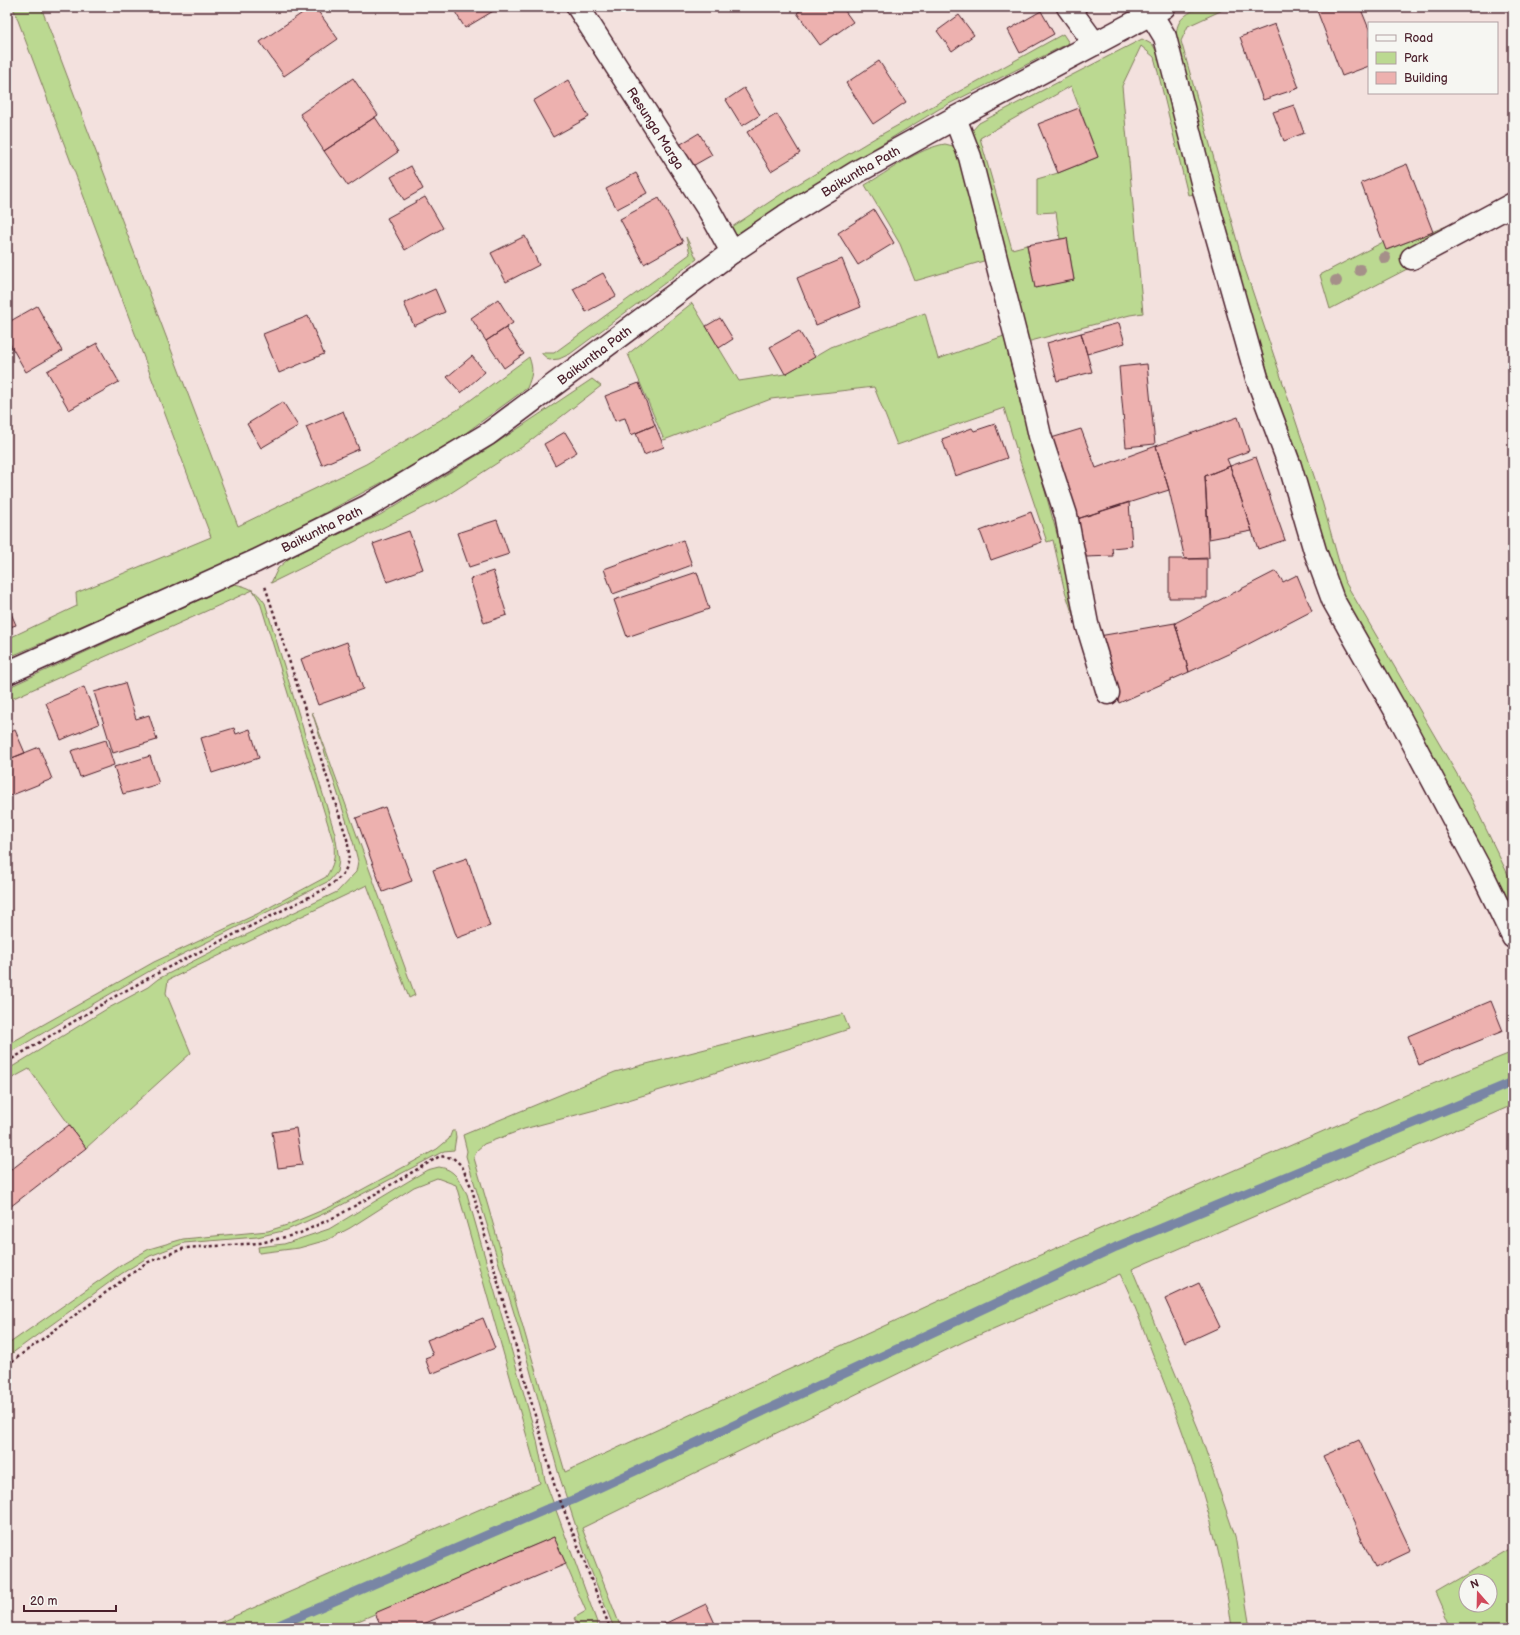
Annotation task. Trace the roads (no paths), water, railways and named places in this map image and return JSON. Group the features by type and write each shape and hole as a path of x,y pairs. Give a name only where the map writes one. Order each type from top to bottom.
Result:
{"street":[{"name":"Resunga Marga","path":"578,7 710,212 732,252"},
{"path":"1068,7 1095,44"},
{"name":"Baikuntha Path","path":"7,673 256,561 368,506 488,434 732,252 785,216 857,172 955,118 1157,11"},
{"path":"1157,11 1205,194 1257,378 1290,466 1315,551 1333,600 1401,720 1482,874 1513,937"},
{"path":"955,118 970,157 1040,436 1066,515 1086,624 1108,693"},
{"path":"1412,258 1513,204"}],"waterway":[{"path":"272,1628 547,1509 573,1500 1116,1247 1513,1082"}]}
